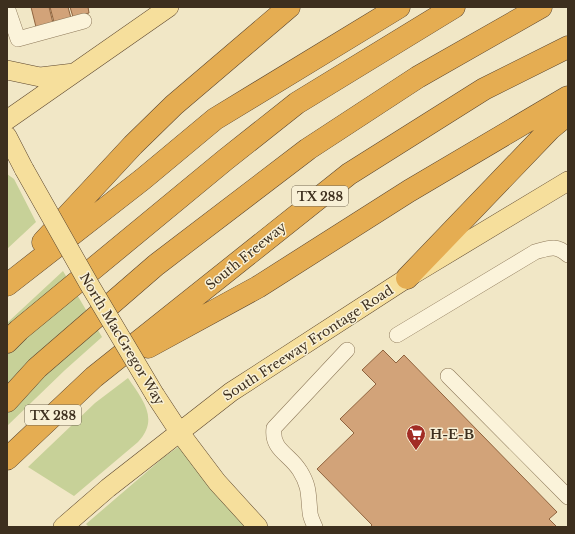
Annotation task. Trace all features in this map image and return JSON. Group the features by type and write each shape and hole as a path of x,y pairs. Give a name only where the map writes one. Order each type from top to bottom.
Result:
{"highway":[{"path":"7,281 133,145 174,105 288,7"},
{"path":"7,285 143,179 215,119 399,7"},
{"path":"7,342 19,330 225,160 297,103 454,7"},
{"path":"7,401 37,368 156,265 308,149 418,76 541,7"},
{"name":"South Freeway","path":"10,456 94,377 348,174 484,89 568,47"},
{"path":"94,377 258,287 409,191 568,97"},
{"path":"407,278 550,129 568,114"}],"main road":[{"path":"7,120 170,7"},
{"path":"7,70 40,77 77,72"},
{"name":"North MacGregor Way","path":"7,136 16,166 155,395 216,482 258,527"},
{"name":"South Freeway Frontage Road","path":"63,527 108,488 231,392 407,278 568,181"}],"lane":[{"path":"7,7 18,39 84,21"},
{"path":"397,335 535,252 551,247 561,249 568,255"},
{"path":"315,527 310,514 309,490 306,481 299,469 275,442 273,435 274,428 347,350"},
{"path":"448,376 568,497"}],"green space":[{"path":"7,174 14,179 36,222 7,249"},
{"path":"63,271 102,337 65,370 7,426 7,323"},
{"path":"128,378 143,401 148,417 148,425 138,442 74,496 28,467 95,403"},
{"path":"181,445 249,527 89,527 86,524 164,457"}],"building":[{"path":"31,7 49,7 53,23 36,27"},
{"path":"50,7 68,7 71,18 54,22"},
{"path":"70,7 88,7 89,13 73,17"},
{"name":"H-E-B","path":"383,350 396,363 404,355 557,512 549,519 557,527 370,527 372,525 317,469 354,433 340,419 376,384 362,370"}],"place":[{"name":"H-E-B","path":"416,451"}]}
